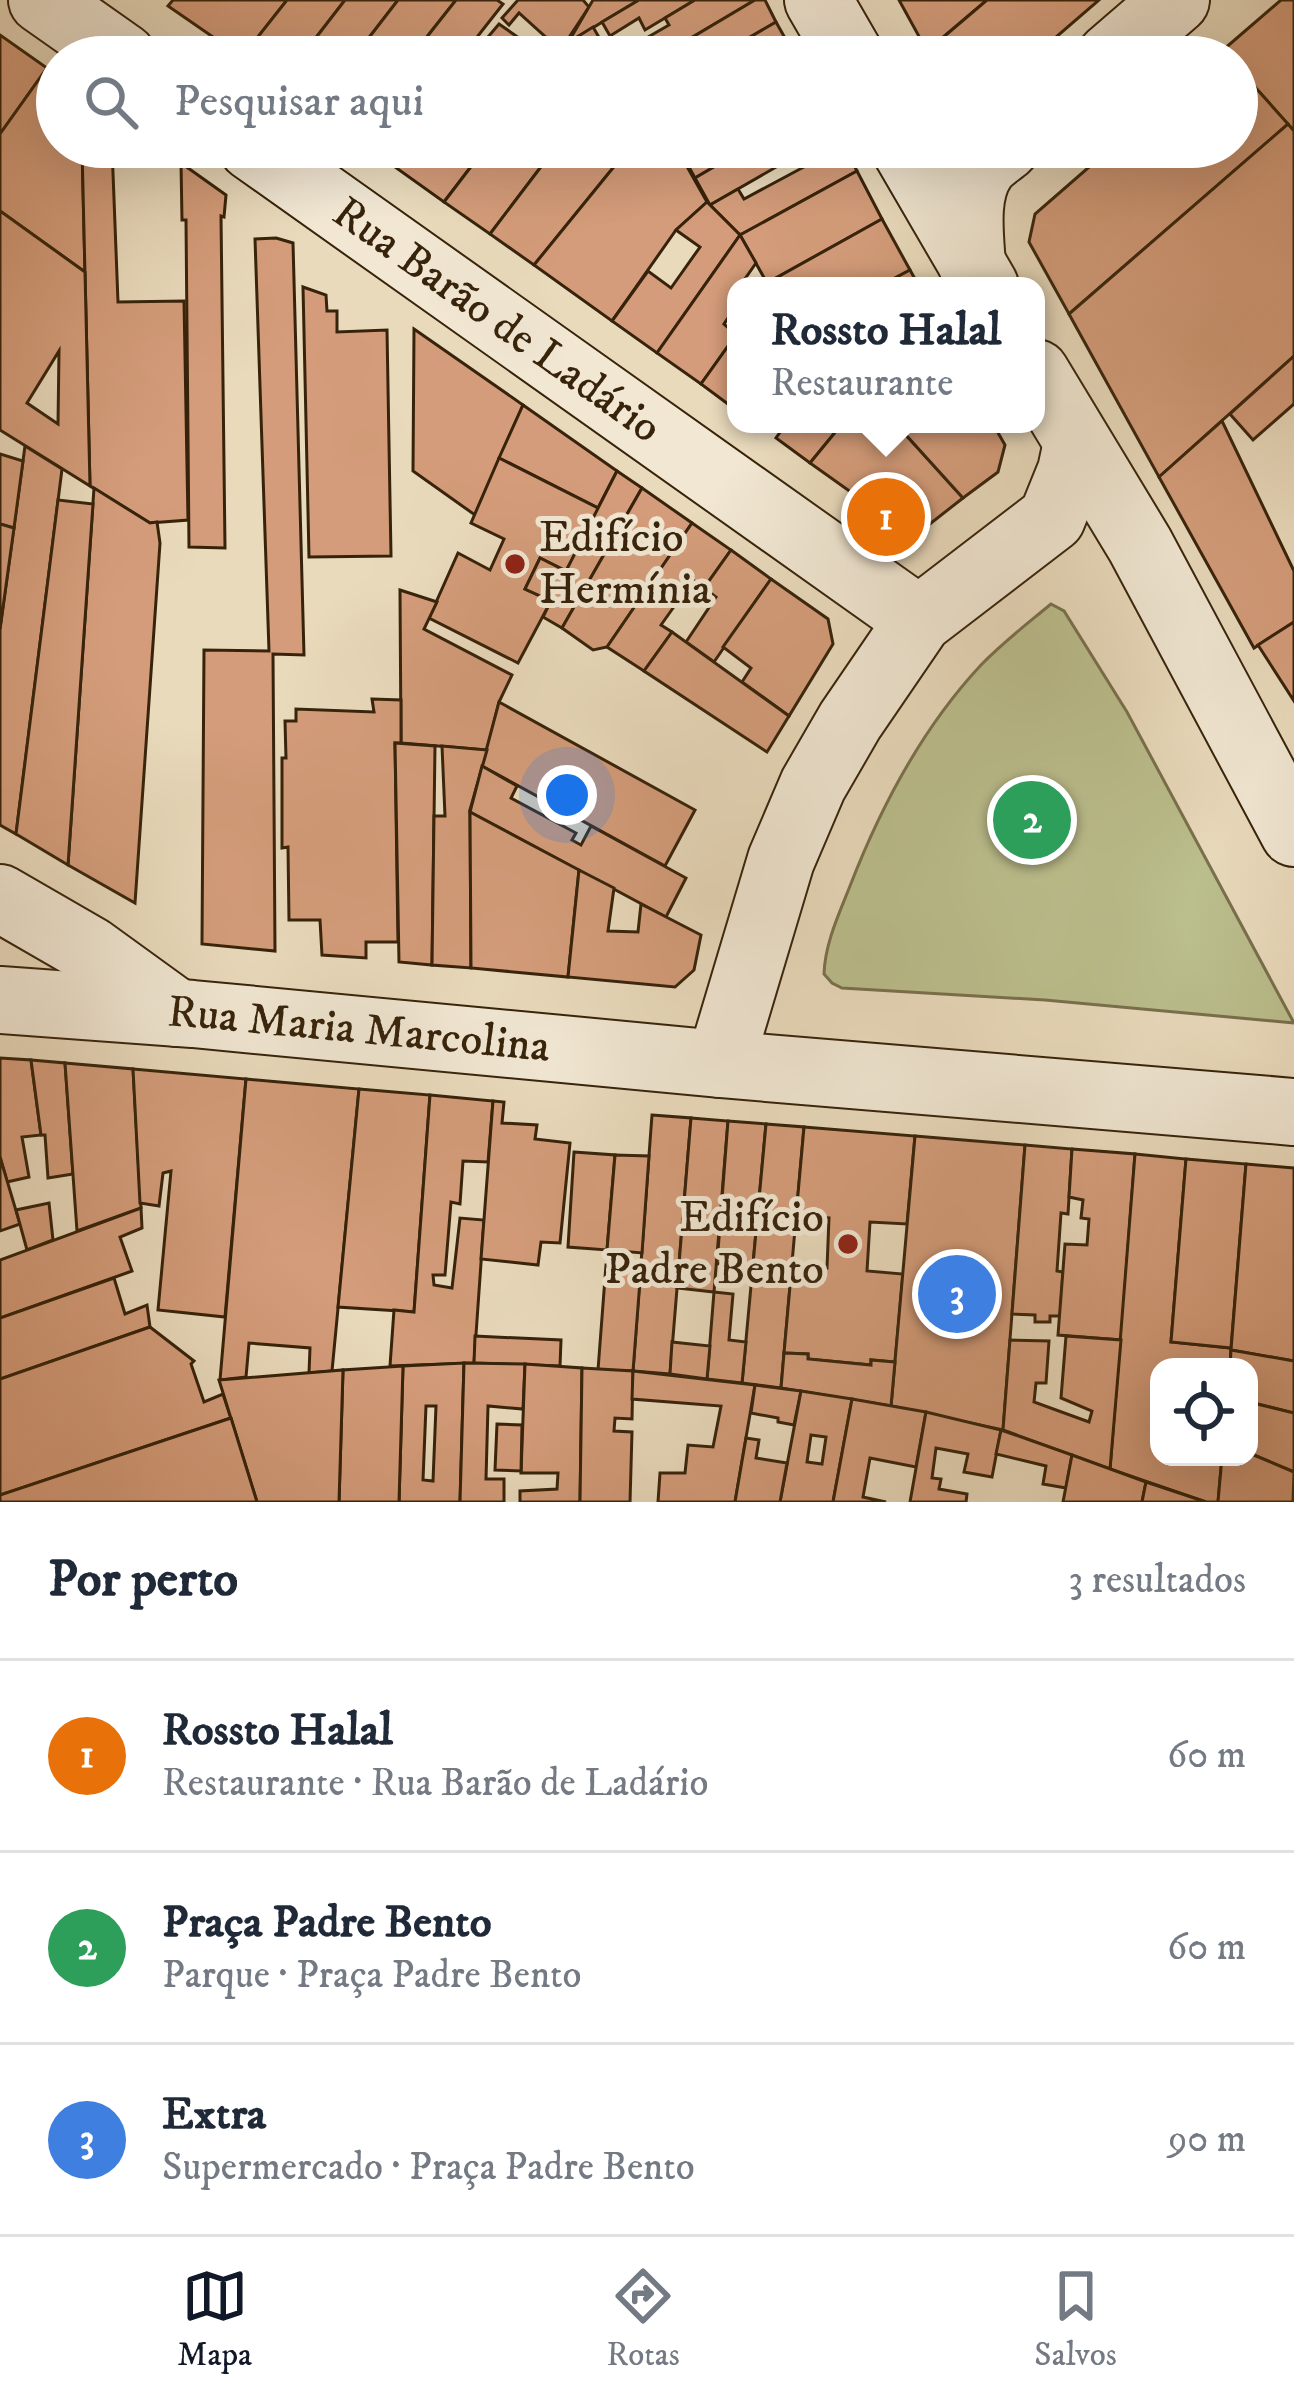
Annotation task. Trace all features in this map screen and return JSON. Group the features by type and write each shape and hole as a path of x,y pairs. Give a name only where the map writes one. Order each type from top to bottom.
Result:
{"main road":[{"path":"42,0 93,36"},
{"path":"818,0 839,36"},
{"path":"1134,36 1176,0"},
{"name":"Rua Barão de Ladário","path":"281,168 919,620"},
{"path":"918,168 979,275"},
{"path":"979,275 969,221 974,191 988,168"},
{"path":"1045,388 1140,545 1294,832"},
{"path":"720,1064 781,860 813,785 919,620 1052,518 1077,442"},
{"path":"1052,518 1140,545"},
{"path":"0,898 90,950 177,1013"},
{"name":"Rua Maria Marcolina","path":"0,1000 1294,1112"}],"green space":[{"path":"1051,604 1064,611 1127,712 1294,1023 1045,1000 842,988 824,974 833,929 862,856 922,742 981,665"}],"building":[{"path":"173,0 287,0 259,36 212,36 168,6"},
{"path":"287,0 345,0 317,36 259,36"},
{"path":"345,0 398,0 370,36 317,36"},
{"path":"398,0 456,0 428,36 370,36"},
{"path":"456,0 503,4 478,36 428,36"},
{"path":"518,0 583,0 589,7 570,36 544,36 519,13 509,25 502,18"},
{"path":"593,0 639,0 579,36 572,36"},
{"path":"639,0 695,0 645,30 639,18 610,36 602,22"},
{"path":"695,0 755,0 694,36 650,36 669,25 665,18"},
{"path":"755,0 765,0 776,22 752,36 694,36"},
{"path":"899,0 987,0 945,36 919,36"},
{"path":"987,0 1099,0 1057,36 945,36"},
{"path":"1281,0 1294,0 1294,131 1258,91 1258,36 1239,36"},
{"path":"776,22 784,36 752,36"},
{"path":"499,24 516,36 489,36"},
{"path":"0,35 36,60 36,83 0,134"},
{"path":"36,83 36,168 83,168 85,272 0,211 0,134"},
{"path":"1258,90 1288,124 1258,150"},
{"path":"1288,124 1294,131 1294,356 1159,477 1069,314 1237,168 1258,168 1258,150"},
{"path":"82,168 113,168 118,302 184,301 188,520 150,523 90,486"},
{"path":"181,168 188,168 226,195 221,216 225,548 189,547 186,220 182,220"},
{"path":"396,168 470,168 444,202"},
{"path":"470,168 540,168 490,234 444,202"},
{"path":"540,168 613,168 534,265 490,234"},
{"path":"613,168 688,168 707,202 676,230 612,321 534,265"},
{"path":"690,168 712,168 695,178"},
{"path":"712,168 774,168 710,205 695,178"},
{"path":"802,168 857,171 740,235 710,205 738,189 744,199"},
{"path":"1088,168 1237,168 1069,314 1029,242 1035,214"},
{"path":"857,171 882,219 778,277 764,277 740,235"},
{"path":"707,202 740,235 657,353 612,321 648,271 671,288 700,247 676,230"},
{"path":"0,211 85,272 90,486 0,430","holes":["59,351 58,424 27,403"]},
{"path":"882,219 910,270 897,277 778,277"},
{"path":"740,235 756,263 746,277 727,277 727,348 701,384 657,353"},
{"path":"255,239 293,243 304,655 273,654 275,951 202,944 204,650 269,651"},
{"path":"303,287 326,295 327,311 337,311 337,332 387,330 391,556 309,557"},
{"path":"414,329 523,405 475,515 413,471"},
{"path":"727,348 727,403 701,384"},
{"path":"1294,356 1294,404 1253,440 1230,414"},
{"path":"523,405 617,471 598,508 499,458"},
{"path":"1222,421 1294,571 1294,622 1254,648 1159,477"},
{"path":"780,433 835,433 810,463 776,438"},
{"path":"835,433 904,433 963,498 926,527 900,527 810,463"},
{"path":"904,433 998,433 1005,445 998,472 963,498"},
{"path":"25,446 62,469 16,834 0,825 0,629"},
{"path":"0,454 23,461 14,528 0,524"},
{"name":"Edifício Hermínia","path":"499,458 600,509 566,571 540,558 525,589 551,601 518,663 429,618 458,553 490,570 504,539 471,523"},
{"path":"617,471 642,488 562,628 543,617 551,601 525,589 540,558 566,571"},
{"path":"94,488 150,523 157,522 160,543 135,903 68,865"},
{"path":"642,488 692,523 607,647 593,650 562,628"},
{"path":"58,500 93,504 68,865 16,834"},
{"path":"692,523 731,550 704,588 693,580 661,625 672,632 644,671 607,647"},
{"path":"0,524 14,528 0,629"},
{"path":"731,550 771,579 714,662 686,642 716,597 704,588"},
{"path":"771,579 828,619 833,644 789,716 742,682 751,668 723,647"},
{"path":"400,590 437,602 424,629 512,675 499,702 487,750 401,743"},
{"path":"1294,622 1294,701 1258,645"},
{"path":"672,632 789,716 767,752 644,671"},
{"path":"372,699 401,700 401,743 395,743 398,942 366,942 366,958 322,955 320,920 289,920 288,847 282,848 285,721 296,721 296,709 374,712"},
{"path":"499,702 695,810 665,866 482,766"},
{"path":"395,743 435,746 432,965 399,962"},
{"path":"442,746 487,750 470,810 471,968 432,965 434,816 445,816"},
{"path":"482,766 517,786 511,798 576,833 572,840 581,845 591,826 686,878 666,917 470,812"},
{"path":"470,812 579,870 568,977 471,968"},
{"path":"579,870 614,888 608,931 638,932 641,904 701,935 694,970 675,987 568,977"},
{"path":"0,1058 31,1060 41,1135 22,1137 29,1177 7,1182 0,1157"},
{"path":"31,1060 65,1063 73,1174 48,1178"},
{"path":"65,1063 133,1069 141,1208 77,1231"},
{"path":"133,1069 246,1079 225,1317 158,1310 171,1171 163,1173 159,1206 140,1203"},
{"path":"246,1079 359,1089 332,1371 309,1373 310,1348 249,1343 246,1377 220,1380"},
{"path":"359,1089 430,1095 414,1312 338,1307"},
{"path":"430,1095 493,1101 488,1162 463,1161 460,1204 451,1202 445,1275 433,1275 434,1285 452,1288 460,1218 484,1220 474,1363 390,1366 394,1310 414,1312"},
{"path":"493,1101 504,1102 502,1123 537,1125 535,1139 570,1143 560,1243 541,1242 538,1265 481,1259"},
{"path":"652,1115 691,1118 670,1374 633,1371"},
{"path":"691,1118 728,1121 714,1292 677,1288"},
{"path":"728,1121 766,1124 752,1275 733,1273 733,1263 717,1264"},
{"path":"766,1124 804,1127 781,1388 742,1383"},
{"name":"Edifício Padre Bento","path":"804,1127 915,1136 907,1224 870,1222 867,1271 903,1274 895,1362 871,1360 871,1365 784,1353 792,1264 827,1268 829,1218 796,1216"},
{"path":"915,1136 1025,1145 1003,1430 891,1406"},
{"path":"1025,1145 1072,1149 1068,1214 1061,1213 1060,1316 1050,1316 1050,1322 1035,1322 1035,1315 1012,1314"},
{"path":"1072,1149 1135,1154 1121,1340 1058,1335 1065,1244 1087,1245 1089,1219 1081,1218 1083,1200 1069,1197"},
{"path":"574,1152 615,1155 607,1250 568,1247"},
{"path":"1135,1154 1186,1159 1171,1342 1231,1348 1230,1358 1150,1358 1150,1466 1221,1466 1218,1502 1110,1469"},
{"path":"615,1155 649,1156 642,1253 607,1250"},
{"path":"0,1157 20,1224 0,1231"},
{"path":"1186,1159 1246,1164 1231,1348 1171,1342"},
{"path":"1246,1164 1294,1168 1294,1361 1231,1350"},
{"path":"49,1203 53,1240 27,1250 16,1210"},
{"path":"141,1208 142,1228 120,1237 132,1271 0,1318 0,1260"},
{"path":"606,1265 641,1268 633,1371 598,1370"},
{"path":"114,1278 125,1314 147,1305 150,1327 0,1379 0,1318"},
{"path":"714,1292 733,1294 729,1340 746,1342 742,1383 707,1379"},
{"path":"150,1327 194,1361 191,1364 204,1402 223,1394 231,1418 0,1495 0,1379"},
{"path":"475,1336 561,1340 560,1366 474,1363"},
{"path":"1066,1336 1121,1340 1110,1469 1003,1430 1010,1340 1049,1341 1046,1383 1036,1383 1034,1402 1089,1422 1092,1411 1061,1398"},
{"path":"672,1342 710,1346 707,1379 670,1374"},
{"path":"1231,1350 1294,1361 1294,1413 1258,1404 1258,1358 1231,1358"},
{"path":"784,1353 871,1365 871,1360 895,1362 891,1406 781,1388"},
{"path":"464,1363 460,1502 399,1502 403,1366","holes":["426,1406 436,1406 433,1481 423,1480"]},
{"path":"464,1363 525,1364 523,1409 488,1406 486,1479 504,1479 504,1502 460,1502"},
{"path":"525,1364 582,1368 580,1502 520,1502 520,1491 557,1489 558,1473 521,1473"},
{"path":"403,1366 399,1502 339,1502 343,1370"},
{"path":"582,1368 633,1371 632,1419 615,1418 614,1431 632,1432 630,1502 580,1502"},
{"path":"343,1370 339,1502 257,1502 219,1380"},
{"path":"633,1371 755,1385 735,1502 658,1502 660,1473 685,1473 688,1445 713,1447 721,1406 632,1399"},
{"path":"755,1385 801,1391 794,1425 751,1413"},
{"path":"801,1391 852,1399 833,1502 780,1502","holes":["811,1435 826,1437 822,1464 807,1462"]},
{"path":"852,1399 926,1412 916,1467 870,1458 863,1497 886,1502 833,1502"},
{"path":"1258,1404 1294,1413 1294,1472 1258,1457"},
{"path":"926,1412 1001,1430 992,1477 964,1472 968,1454 936,1448 932,1478 941,1479 939,1489 967,1494 966,1502 910,1502"},
{"path":"231,1418 257,1502 0,1502 0,1495"},
{"path":"497,1424 522,1425 521,1471 495,1470"},
{"path":"1001,1430 1072,1455 1066,1488 1043,1484 1046,1466 996,1454"},
{"path":"746,1438 759,1440 756,1458 787,1463 780,1502 735,1502"},
{"path":"1072,1455 1146,1482 1142,1502 1063,1502"},
{"path":"1258,1457 1294,1472 1293,1502 1218,1502 1221,1466 1258,1466"},
{"path":"1146,1482 1206,1502 1142,1502"}],"place":[{"name":"Rossto Halal","path":"886,517"},
{"name":"Edifício Hermínia","path":"515,564"},
{"name":"Praça Padre Bento","path":"1032,820"},
{"name":"Edifício Padre Bento","path":"848,1244"},
{"name":"Extra","path":"957,1294"}]}
